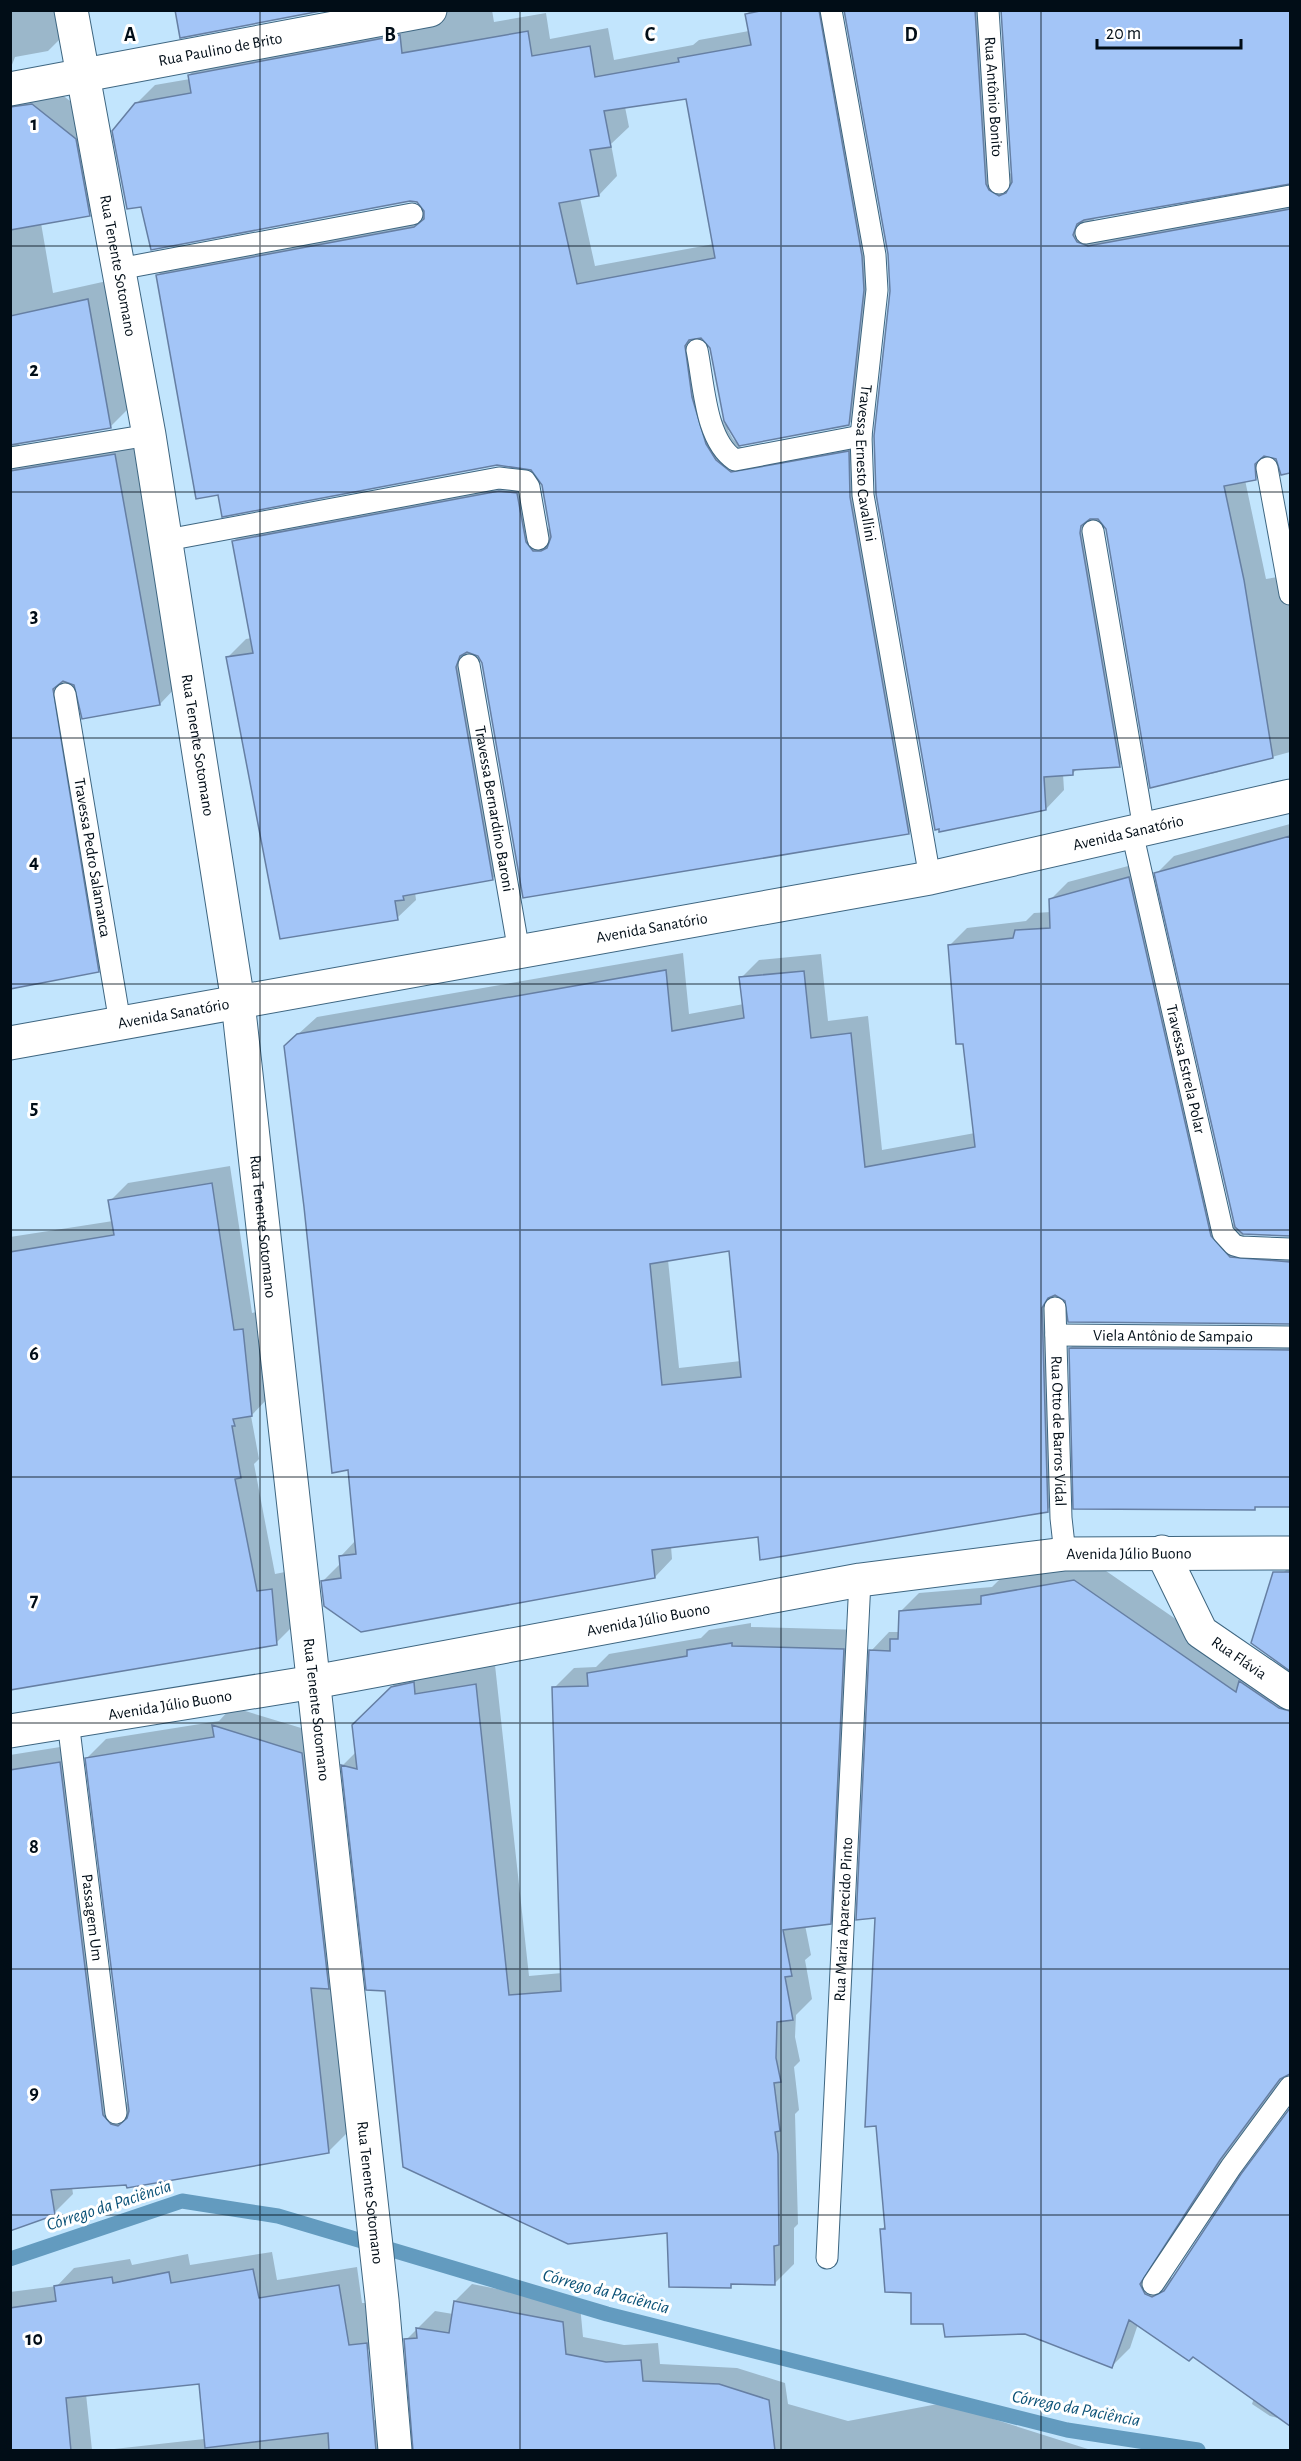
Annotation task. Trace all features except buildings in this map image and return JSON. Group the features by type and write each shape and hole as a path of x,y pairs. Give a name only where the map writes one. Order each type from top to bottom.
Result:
{"street":[{"name":"Rua Tenente Sotomano","path":"71,10 167,540 238,1002 382,2300 395,2451"},
{"name":"Rua Paulino de Brito","path":"10,89 82,76 348,18 430,10"},
{"name":"Avenida Sanatório","path":"10,1043 930,878 1290,796"},
{"name":"Rua Flávia","path":"1161,1552 1201,1632 1290,1693"},
{"name":"Avenida Júlio Buono","path":"10,1731 315,1682 860,1580 1065,1554 1290,1553"}],"lane":[{"name":"Travessa Ernesto Cavallini","path":"831,10 875,255 877,290 861,436 863,495 930,878"},
{"name":"Rua Antônio Bonito","path":"988,10 999,183"},
{"path":"1086,233 1290,196"},
{"path":"119,269 412,214"},
{"path":"697,350 714,437 724,453 735,460 861,436"},
{"path":"10,458 149,435"},
{"path":"1267,468 1290,594"},
{"path":"167,540 499,478 525,481 529,487 538,539"},
{"name":"Travessa Estrela Polar","path":"1093,531 1138,831 1223,1233 1234,1245 1241,1247 1290,1249"},
{"name":"Travessa Bernardino Baroni","path":"469,665 519,952"},
{"name":"Travessa Pedro Salamanca","path":"65,694 120,1023"},
{"name":"Rua Otto de Barros Vidal","path":"1056,1308 1061,1518 1065,1554"},
{"name":"Viela Antônio de Sampaio","path":"1056,1335 1290,1337"},
{"name":"Rua Maria Aparecido Pinto","path":"827,2258 860,1580"},
{"name":"Passagem Um","path":"68,1721 116,2113"},
{"path":"1153,2284 1231,2167 1290,2087"}],"waterway":[{"name":"Córrego da Paciência","path":"10,2259 182,2201 278,2216 607,2314 1067,2430 1198,2450"}]}
